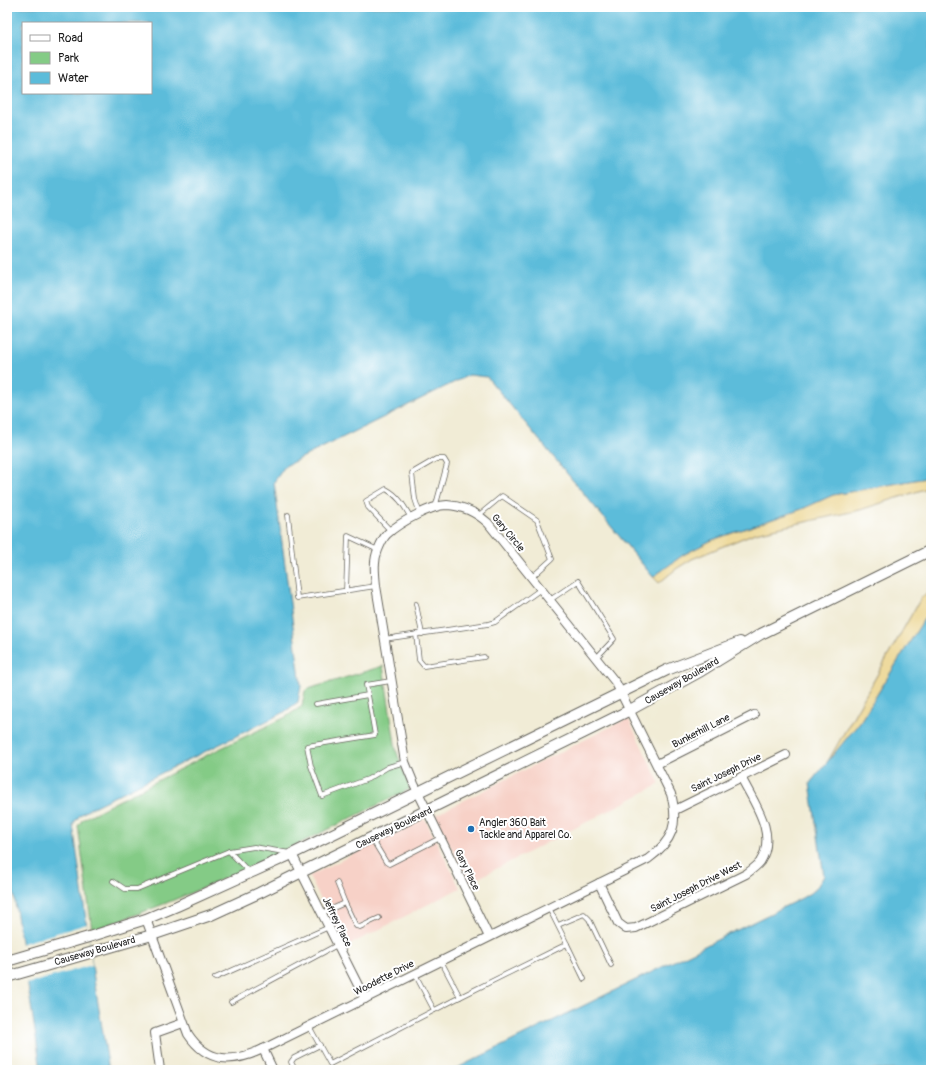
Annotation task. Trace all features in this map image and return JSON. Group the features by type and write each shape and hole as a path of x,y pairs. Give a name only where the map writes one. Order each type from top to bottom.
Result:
{"street":[{"name":"Gary Circle","path":"427,812 405,762 376,586 375,561 378,550 386,535 411,518 445,505 471,510 488,523 597,657 621,692 671,794 675,810"},
{"name":"Causeway Boulevard","path":"7,977 152,935 211,915 302,873 630,710 701,671 761,634 931,550"},
{"name":"Causeway Boulevard","path":"7,961 146,919 250,874 680,664 761,634"},
{"name":"Bunkerhill Lane","path":"657,764 754,715"},
{"name":"Saint Joseph Drive","path":"675,810 786,755"},
{"name":"Saint Joseph Drive West","path":"599,883 618,923 626,929 636,928 746,874 759,864 766,850 767,834 763,821 741,777"},
{"name":"Woodette Drive","path":"146,919 183,1023 194,1044 205,1052 219,1058 232,1060 247,1056 263,1049 648,859 660,850 669,839 674,824 675,810"},
{"name":"Gary Place","path":"427,812 490,937"},
{"name":"Jeffrey Place","path":"292,854 364,999"},
{"path":"160,1070 155,1033 183,1023"},
{"path":"263,1049 273,1070"}],"lane":[{"path":"420,514 415,499 412,473 436,459 444,459 447,464 435,508"},
{"path":"391,531 368,507 366,500 386,490 399,498 411,518"},
{"path":"479,515 502,496 537,520 552,558 531,577"},
{"path":"288,515 297,598 376,586"},
{"path":"346,591 348,536 378,550"},
{"path":"550,600 578,581 614,639 597,657"},
{"path":"384,639 488,624 494,622 541,589"},
{"path":"416,604 422,634"},
{"path":"416,634 419,660 424,666 484,657"},
{"path":"391,681 366,685 375,735 306,746 311,766 322,796 368,779 388,767 405,762"},
{"path":"316,704 368,695"},
{"path":"372,839 386,862 389,864 440,838"},
{"path":"113,881 125,889 137,889 229,852 254,847 292,854"},
{"path":"229,852 250,874"},
{"path":"337,884 356,926 360,927 379,918"},
{"path":"322,913 346,903"},
{"path":"549,908 584,979"},
{"path":"558,925 584,914 589,919 611,965"},
{"path":"216,978 328,927"},
{"path":"309,1026 330,1064 567,944"},
{"path":"231,1002 337,945"},
{"path":"441,961 460,997"},
{"path":"415,974 434,1010"},
{"path":"295,1070 291,1062 294,1058 320,1045"}],"shaded area":[{"path":"628,718 660,784 469,883 435,815"},
{"path":"425,819 460,888 345,947 309,876"}],"green space":[{"path":"383,666 396,750 410,789 293,847 214,883 133,916 92,930 78,826 83,819 215,751 286,717 302,706 305,691 308,689"}],"sand":[{"path":"931,477 931,487 860,510 755,533 692,559 676,569 659,583 653,577 683,555 712,540 802,509 833,495"},
{"path":"931,589 931,608 860,722 824,768 921,598"}],"water":[{"path":"7,7 931,7 931,477 833,495 802,509 712,540 683,555 653,577 487,377 469,375 285,466 274,482 301,686 298,702 283,713 91,808 80,815 73,824 94,979 109,1070 41,1070 7,851"},
{"path":"931,608 931,1070 453,1070 802,898 815,890 824,876 810,783 860,722"}],"pier":[{"path":"87,924 92,965 27,984 20,944"}],"place":[{"name":"Angler 360 Bait Tackle and Apparel Co.","path":"471,829"}]}
